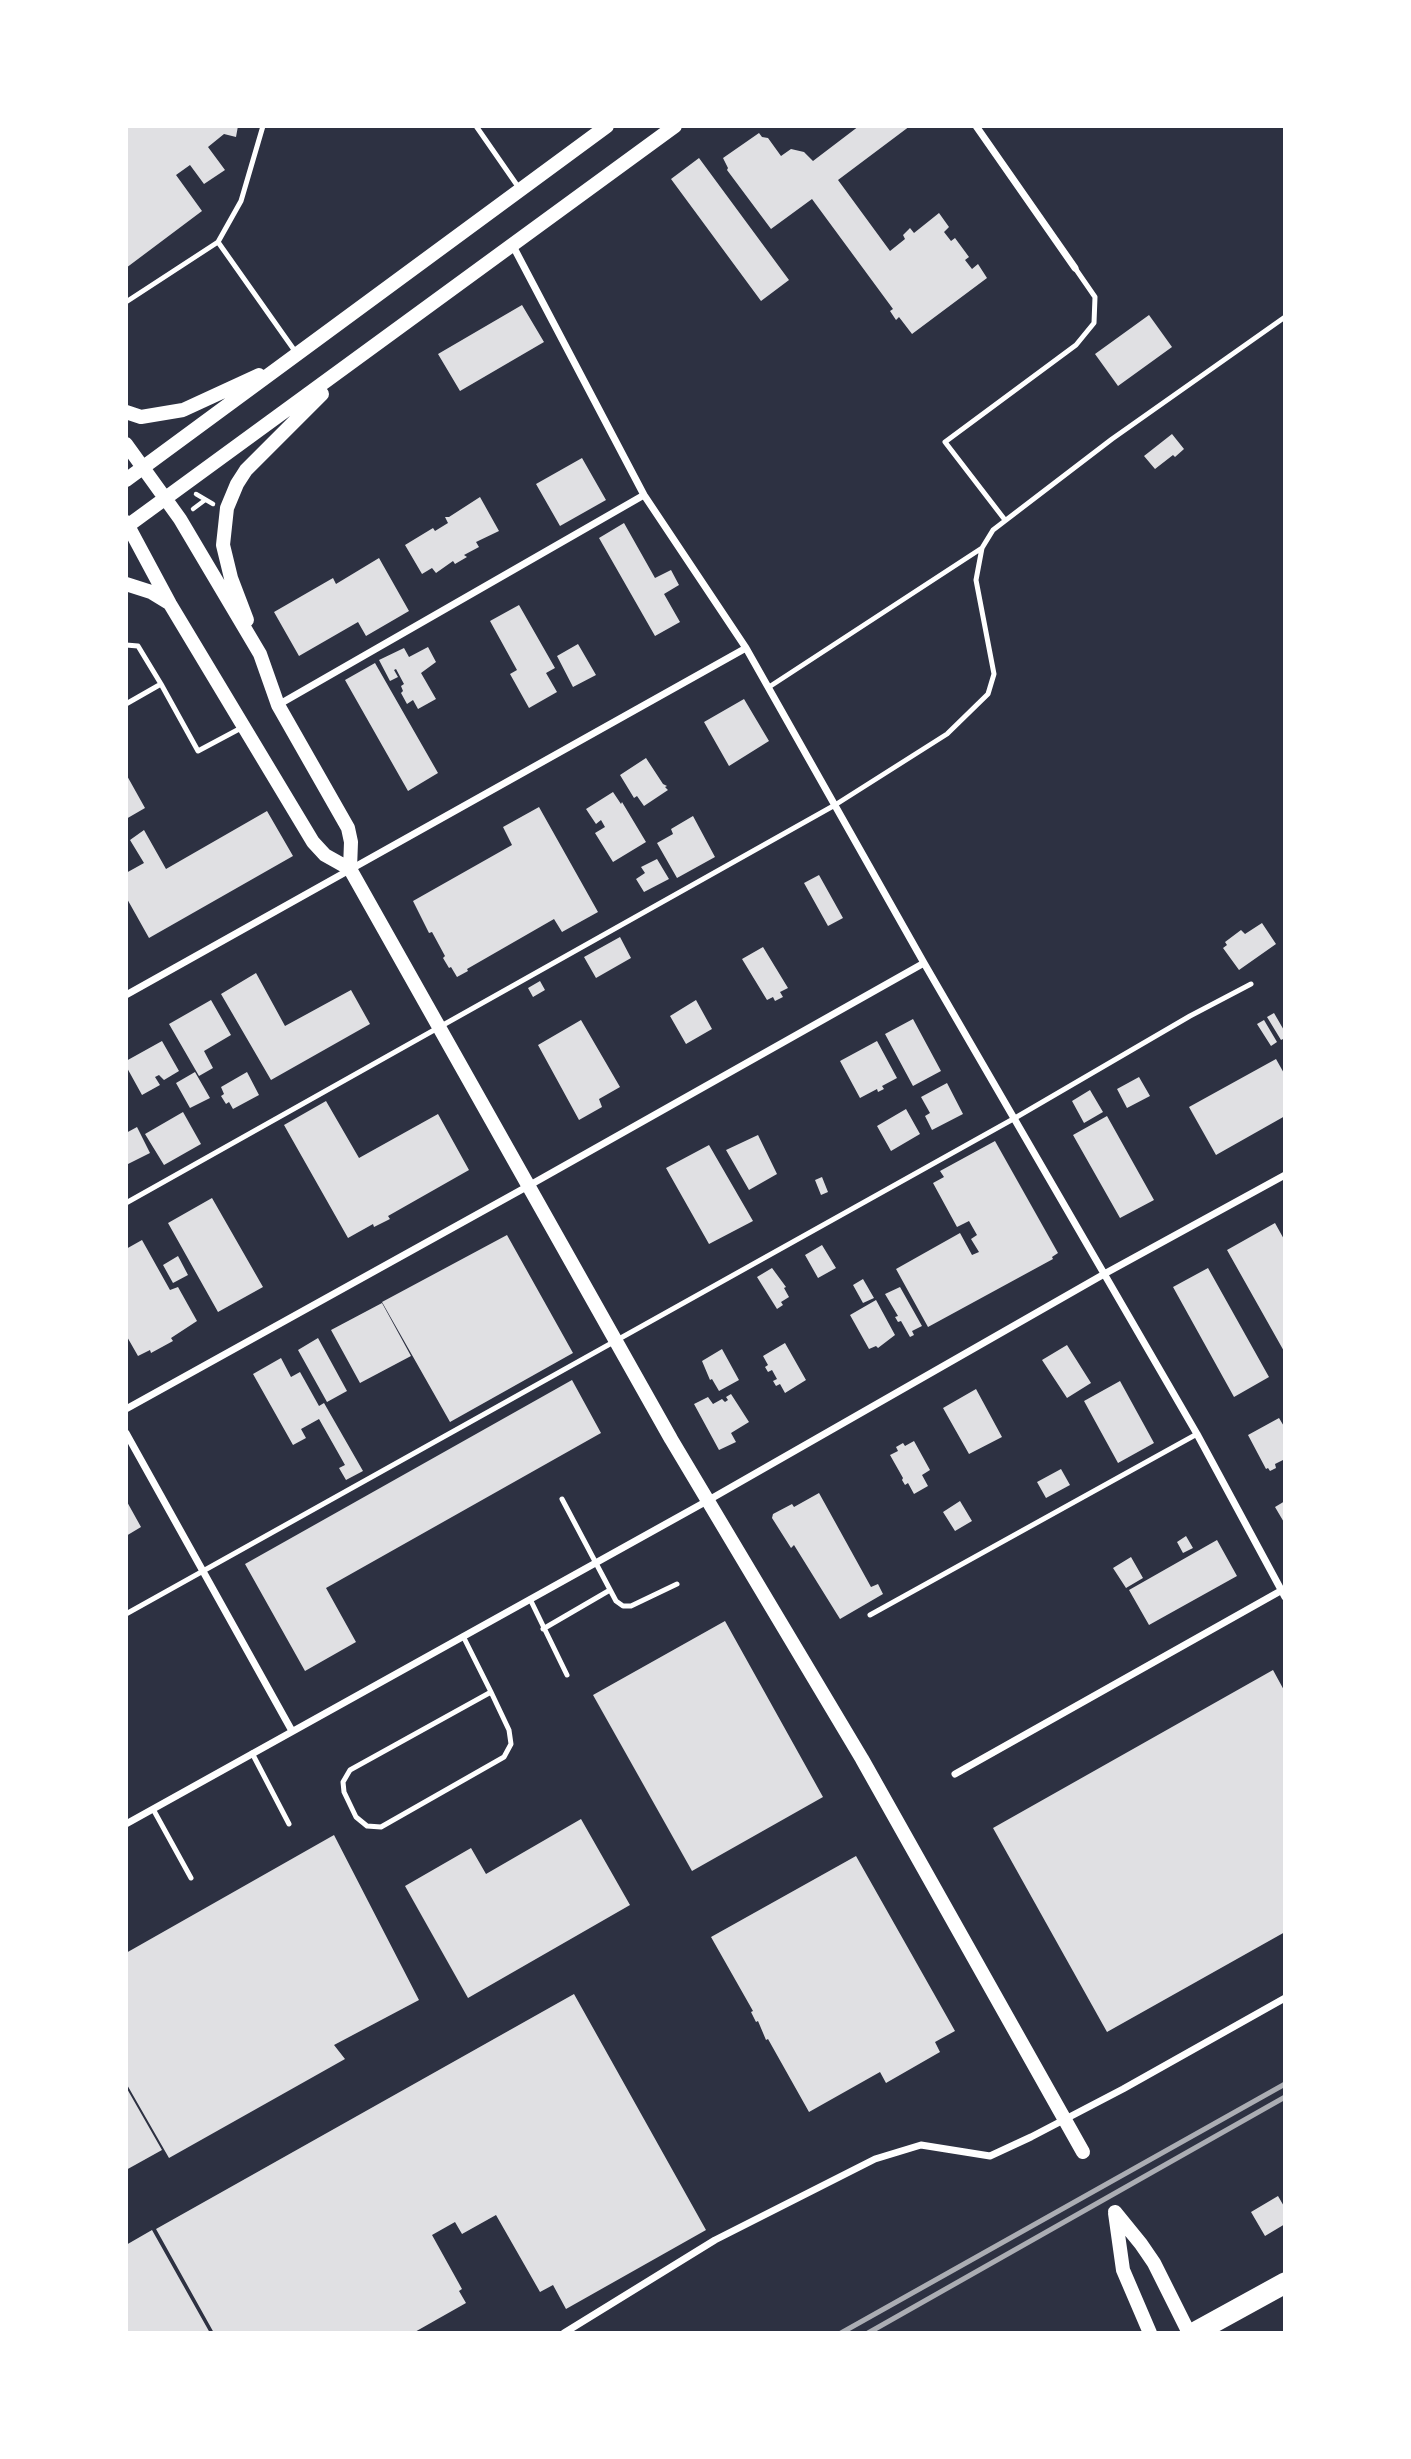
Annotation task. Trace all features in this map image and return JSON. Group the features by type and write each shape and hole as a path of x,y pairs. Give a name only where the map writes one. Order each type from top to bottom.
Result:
{"highway":[{"path":"1192,2333 1285,2283"}],"main road":[{"path":"126,480 607,126"},
{"path":"351,869 325,855 313,842 170,604 127,525 353,363 674,126"},
{"path":"126,412 141,417 183,410 296,356"},
{"path":"353,363 246,470 230,498 226,512 223,545 232,578 278,705 348,828 351,869 708,1502 862,1759 1083,2152"},
{"path":"126,444 165,498 260,654"},
{"path":"126,584 151,592 170,604"},
{"path":"1150,2333 1123,2270 1115,2211 1154,2263 1192,2333"}],"street":[{"path":"976,126 1075,268"},
{"path":"513,246 644,495 747,648 924,963 1106,1273 1284,1592 955,1774"},
{"path":"278,705 644,495"},
{"path":"126,995 747,648"},
{"path":"126,1409 924,963"},
{"path":"126,1824 708,1502 1106,1273 1285,1175"},
{"path":"126,1433 292,1731"},
{"path":"564,2333 715,2240 875,2159 921,2145 990,2155 1031,2137 1123,2089 1285,1998"}],"lane":[{"path":"126,302 218,242 241,201 263,126"},
{"path":"476,126 520,191"},
{"path":"218,242 296,356"},
{"path":"1005,520 945,442 1076,345 1094,323 1095,297 1075,268"},
{"path":"126,1203 835,805 947,734 988,694 994,674 975,580 982,548 993,530 1112,439 1285,317"},
{"path":"769,687 982,548"},
{"path":"126,645 138,646 198,751 243,727"},
{"path":"126,704 161,684"},
{"path":"126,1614 1251,984"},
{"path":"870,1615 1197,1434"},
{"path":"562,1499 616,1601 622,1606 631,1606 677,1584"},
{"path":"543,1629 610,1590"},
{"path":"530,1599 567,1675"},
{"path":"463,1636 491,1692 509,1730 511,1744 504,1757 381,1827 367,1826 355,1817 342,1782 350,1770 491,1692"},
{"path":"252,1753 289,1824"},
{"path":"153,1810 191,1878"}],"path":[{"path":"193,509 205,500"}],"building":[{"path":"126,126 238,126 236,137 224,134 208,147 225,170 204,184 190,165 176,175 202,211 126,268"},
{"path":"859,126 910,126 838,180 890,251 905,239 903,235 910,228 914,233 939,213 949,227 944,232 951,241 955,238 969,257 965,260 972,269 978,264 987,278 912,334 899,317 896,320 890,311 893,309 812,199 771,229 727,170 723,158 759,133 768,138 781,156 791,149 804,152 813,161"},
{"path":"699,158 789,280 761,301 671,179"},
{"path":"522,305 544,342 460,391 438,354"},
{"path":"1149,315 1172,347 1118,386 1095,354"},
{"path":"1172,434 1184,449 1155,469 1144,456"},
{"path":"582,458 606,500 560,526 536,484"},
{"path":"480,497 499,531 476,542 479,547 464,555 467,557 455,564 453,561 436,573 432,568 422,574 405,545 433,528 435,531 448,523 445,517"},
{"path":"624,523 655,578 671,570 679,585 664,594 680,622 655,636 599,538"},
{"path":"379,558 409,611 366,636 358,622 299,656 274,612 333,578 336,584"},
{"path":"519,605 555,668 546,673 557,692 529,708 510,674 517,670 490,621"},
{"path":"578,644 596,675 573,687 557,656"},
{"path":"428,647 436,662 421,673 436,699 418,709 413,700 407,704 401,693 401,686 404,684 396,669 394,670 398,677 390,681 379,660 404,648 409,657"},
{"path":"375,663 438,773 408,791 345,680"},
{"path":"744,699 769,741 729,766 704,722"},
{"path":"646,758 668,790 644,806 637,796 634,798 620,775"},
{"path":"126,774 145,808 126,819"},
{"path":"613,792 646,842 613,862 595,833 605,827 601,820 596,824 586,809"},
{"path":"539,807 598,912 562,932 554,919 457,977 443,958 445,956 432,932 429,933 413,901 512,845 503,827"},
{"path":"267,811 293,856 149,938 126,897 126,873 144,863 130,840 144,830 166,869"},
{"path":"693,816 715,857 677,878 657,843 673,834 671,829"},
{"path":"657,859 669,879 644,892 636,879 645,873 641,867"},
{"path":"819,875 843,918 828,926 804,883"},
{"path":"1262,923 1276,944 1239,970 1223,948 1227,945 1225,942 1241,930 1245,934"},
{"path":"620,937 631,958 596,978 584,957"},
{"path":"763,947 788,988 780,992 783,997 775,1001 773,997 767,1000 742,959"},
{"path":"256,973 285,1026 351,990 370,1024 271,1080 221,994"},
{"path":"540,981 545,990 533,997 528,988"},
{"path":"211,1000 231,1035 204,1051 213,1068 199,1076 169,1024"},
{"path":"696,1000 712,1029 686,1044 670,1016"},
{"path":"1274,1013 1285,1032 1285,1038 1281,1040 1267,1017"},
{"path":"913,1019 941,1071 913,1086 885,1034"},
{"path":"581,1020 620,1087 599,1099 602,1107 579,1120 538,1045"},
{"path":"1264,1020 1277,1042 1271,1046 1257,1024"},
{"path":"162,1041 179,1071 164,1080 159,1075 155,1077 160,1085 142,1095 126,1066 126,1061"},
{"path":"877,1041 897,1078 882,1086 884,1089 878,1092 877,1089 860,1098 840,1061"},
{"path":"1276,1059 1285,1075 1285,1116 1216,1155 1189,1107"},
{"path":"195,1072 210,1098 190,1108 176,1083"},
{"path":"247,1072 259,1095 233,1109 221,1096 224,1094 221,1087"},
{"path":"1139,1077 1150,1096 1127,1108 1117,1089"},
{"path":"947,1083 963,1114 932,1130 925,1116 930,1113 921,1097"},
{"path":"1090,1090 1103,1112 1084,1123 1072,1101"},
{"path":"326,1101 359,1158 438,1114 469,1170 388,1216 390,1219 374,1227 373,1224 348,1238 284,1125"},
{"path":"906,1109 920,1134 891,1151 877,1126"},
{"path":"183,1112 201,1144 164,1165 145,1134"},
{"path":"1107,1116 1154,1200 1120,1218 1073,1135"},
{"path":"137,1127 150,1153 126,1165 126,1133"},
{"path":"758,1135 777,1174 749,1190 726,1150"},
{"path":"995,1141 1058,1253 1053,1259 928,1327 896,1269 960,1233 972,1255 979,1252 971,1239 977,1235 969,1221 957,1227 933,1183 944,1177 940,1171"},
{"path":"709,1145 753,1221 709,1244 666,1168"},
{"path":"822,1177 828,1192 821,1195 815,1180"},
{"path":"212,1198 263,1287 218,1312 168,1223"},
{"path":"1275,1223 1285,1241 1285,1353 1227,1250"},
{"path":"507,1235 573,1353 450,1422 382,1302"},
{"path":"142,1240 170,1290 178,1287 197,1321 171,1338 173,1341 151,1353 150,1350 138,1356 126,1335 126,1249"},
{"path":"822,1245 836,1268 818,1278 805,1255"},
{"path":"178,1256 188,1275 173,1283 163,1265"},
{"path":"772,1268 786,1287 784,1288 789,1297 781,1302 783,1305 777,1309 757,1277"},
{"path":"1208,1268 1269,1377 1234,1397 1173,1287"},
{"path":"863,1279 874,1298 863,1303 853,1285"},
{"path":"900,1287 922,1326 912,1331 914,1335 910,1337 901,1321 898,1322 895,1317 898,1316 885,1294"},
{"path":"876,1300 895,1335 878,1348 876,1346 869,1349 850,1315"},
{"path":"382,1303 411,1356 360,1383 331,1330"},
{"path":"318,1338 347,1391 327,1402 298,1350"},
{"path":"785,1343 806,1380 785,1393 780,1384 776,1386 773,1381 777,1379 772,1370 768,1372 763,1356"},
{"path":"1067,1345 1091,1383 1067,1398 1042,1360"},
{"path":"722,1349 739,1380 719,1391 712,1379 710,1380 702,1361"},
{"path":"281,1358 291,1377 300,1372 319,1406 324,1403 363,1471 346,1480 339,1468 345,1465 319,1419 301,1429 306,1438 293,1445 253,1374"},
{"path":"572,1380 601,1433 326,1588 356,1642 305,1671 245,1564"},
{"path":"1120,1381 1154,1443 1118,1463 1084,1401"},
{"path":"976,1389 1002,1437 969,1454 943,1408"},
{"path":"731,1394 749,1422 731,1433 736,1442 719,1450 694,1404 708,1397 713,1404 722,1399 725,1402 728,1400 726,1397"},
{"path":"1279,1418 1285,1428 1285,1459 1275,1464 1276,1468 1270,1471 1266,1469 1248,1435"},
{"path":"914,1441 930,1470 922,1475 928,1486 914,1494 908,1483 905,1485 890,1455 898,1451 896,1447"},
{"path":"1061,1469 1070,1485 1046,1498 1037,1482"},
{"path":"819,1493 871,1587 878,1584 883,1594 840,1619 794,1545 791,1548 772,1518 773,1514 792,1504 794,1507"},
{"path":"126,1500 141,1527 126,1536"},
{"path":"960,1501 972,1521 955,1531 943,1512"},
{"path":"1285,1501 1285,1524 1275,1507"},
{"path":"1186,1536 1193,1548 1183,1553 1177,1542"},
{"path":"1217,1540 1237,1576 1149,1625 1129,1590"},
{"path":"1131,1557 1143,1578 1126,1588 1113,1568"},
{"path":"725,1621 823,1797 692,1871 593,1695"},
{"path":"1273,1670 1285,1692 1285,1932 1107,2032 993,1828"},
{"path":"581,1819 630,1905 468,1998 405,1886 471,1848 486,1874"},
{"path":"334,1835 419,2000 334,2045 345,2059 169,2158 126,2083 126,1953"},
{"path":"856,1856 955,2031 935,2042 940,2052 886,2083 880,2072 809,2112 768,2039 766,2040 751,2012 753,2011 711,1937"},
{"path":"574,1994 706,2230 566,2309 553,2285 540,2292 496,2215 462,2234 455,2222 432,2235 462,2289 459,2291 466,2303 413,2333 214,2333 156,2229"},
{"path":"126,2087 162,2150 126,2170"},
{"path":"1278,2196 1285,2208 1285,2224 1265,2236 1251,2212"},
{"path":"152,2230 210,2333 126,2333 126,2245"}],"railway":[{"path":"841,2333 1285,2084"},
{"path":"868,2333 1285,2097"}]}
